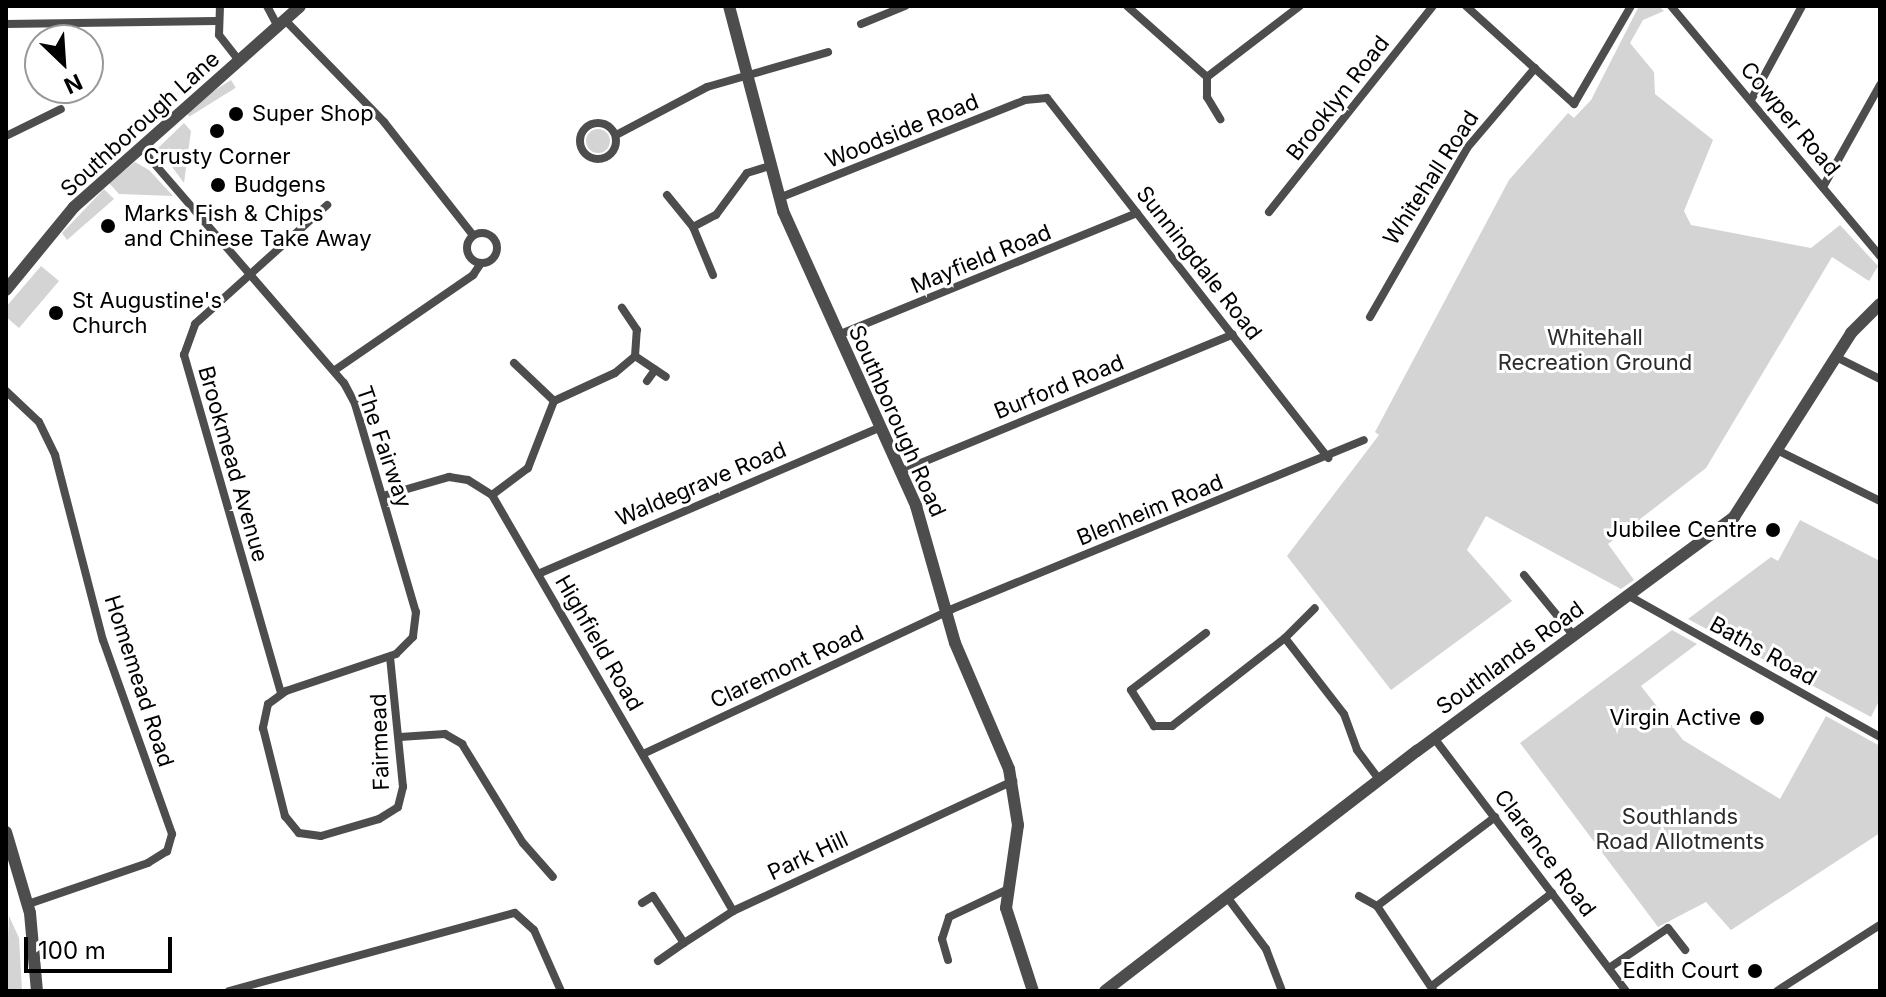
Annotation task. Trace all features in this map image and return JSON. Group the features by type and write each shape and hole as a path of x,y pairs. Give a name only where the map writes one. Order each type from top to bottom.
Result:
{"street":[{"name":"Southborough Lane","path":"220,6 216,21 219,35 240,62"},
{"path":"267,6 384,122 473,235"},
{"name":"Southborough Lane","path":"6,290 74,207 300,6"},
{"name":"Southborough Road","path":"729,6 779,198 837,336 923,524 947,611 1013,781 1018,825 1006,890 1010,932 1033,991"},
{"path":"861,24 905,6"},
{"path":"1127,6 1207,77 1207,97 1220,119"},
{"path":"1207,77 1300,6"},
{"name":"Brooklyn Road","path":"1269,212 1433,6"},
{"path":"1466,6 1482,10 1535,68 1574,104 1631,6"},
{"name":"Cowper Road","path":"1671,6 1880,256"},
{"path":"1751,100 1802,6"},
{"path":"6,24 216,21"},
{"path":"618,134 617,145 603,158 591,156 578,139 579,130 591,124 618,134 707,87 828,52"},
{"name":"Whitehall Road","path":"1370,317 1467,148 1535,68"},
{"path":"1823,187 1880,85"},
{"name":"Woodside Road","path":"779,198 1038,96"},
{"name":"Sunningdale Road","path":"1038,96 1050,101 1328,458"},
{"path":"6,136 61,109"},
{"name":"The Fairway","path":"140,147 335,370 355,404 416,620 407,645 390,657"},
{"path":"693,227 716,215 747,173 770,166"},
{"path":"667,195 693,227 713,275"},
{"name":"Brookmead Avenue","path":"281,693 184,355 195,324 327,205"},
{"name":"Mayfield Road","path":"837,336 1137,213"},
{"path":"335,370 473,275 481,263 494,258 497,242 489,233 473,235"},
{"path":"473,235 467,251 481,263"},
{"name":"Southlands Road","path":"1105,991 1434,738 1734,517 1779,451 1855,327 1880,304"},
{"path":"383,496 449,477 468,480 492,495 528,468 554,401 615,373 635,356 637,330 624,310 617,318"},
{"name":"Burford Road","path":"899,472 1233,334"},
{"path":"635,356 666,377"},
{"path":"1836,357 1880,379"},
{"path":"514,363 554,401"},
{"path":"647,381 655,370"},
{"name":"Homemead Road","path":"6,391 39,422 55,455 103,640 172,834 167,851 148,863 28,904"},
{"name":"Waldegrave Road","path":"538,574 878,428"},
{"name":"Blenheim Road","path":"947,611 1328,458 1364,440"},
{"path":"1779,451 1880,501"},
{"name":"Highfield Road","path":"492,495 733,911"},
{"path":"1524,575 1574,636"},
{"name":"Baths Road","path":"1629,596 1880,737"},
{"path":"1206,633 1131,690 1160,730 1285,638 1315,608"},
{"name":"Claremont Road","path":"643,754 947,611"},
{"path":"1285,638 1344,714 1357,750 1380,780"},
{"path":"281,693 390,657"},
{"name":"Fairmead","path":"281,693 265,711 263,728 285,816 299,833 321,836 393,812 403,787 390,657"},
{"path":"400,737 445,734 462,744 523,843 553,877"},
{"name":"Clarence Road","path":"1434,738 1626,991"},
{"name":"Park Hill","path":"658,961 733,911 1013,781"},
{"path":"1377,906 1495,817"},
{"path":"6,832 28,904 37,991"},
{"path":"546,866 557,858"},
{"path":"948,960 942,939 949,917 1006,890"},
{"path":"1359,896 1377,906 1432,989 1552,893"},
{"path":"642,903 653,896 684,943"},
{"path":"1227,897 1266,949 1282,991"},
{"path":"229,991 522,914 561,991"},
{"path":"1777,991 1880,925"},
{"path":"1609,968 1668,928 1685,950"}],"green space":[{"name":"Whitehall Recreation Ground","path":"1639,6 1659,6 1664,11 1643,20 1630,43 1654,72 1655,94 1713,140 1684,211 1691,225 1811,248 1840,225 1878,266 1869,281 1832,257 1706,468 1608,544 1634,580 1621,589 1486,516 1467,550 1512,601 1391,690 1287,556 1379,435 1375,432 1509,180 1568,113 1574,118 1591,100"},
{"path":"231,80 236,88 189,117 184,109"},
{"path":"184,123 191,131 184,183 158,148"},
{"path":"598,129 606,133 610,141 606,149 598,153 590,149 586,141 590,133"},
{"path":"135,162 149,170 173,196 119,194 109,183"},
{"path":"104,189 114,199 67,240 62,233"},
{"path":"41,266 59,281 19,328 6,317 6,307"},
{"path":"1800,520 1880,561 1880,699 1871,717 1688,619 1771,557 1778,561"},
{"name":"Southlands Road Allotments","path":"1672,630 1697,644 1641,686 1683,740 1780,799 1826,716 1880,746 1880,833 1731,930 1706,902 1658,927 1520,743"},
{"path":"9,916 19,938 22,991 6,991"}],"place":[{"name":"Super Shop","path":"236,114"},
{"name":"Crusty Corner","path":"217,131"},
{"name":"Budgens","path":"218,185"},
{"name":"Marks Fish & Chips and Chinese Take Away","path":"108,226"},
{"name":"St Augustine's Church","path":"56,313"},
{"name":"Jubilee Centre","path":"1773,530"},
{"name":"Virgin Active","path":"1757,718"},
{"name":"Edith Court","path":"1755,971"}]}
